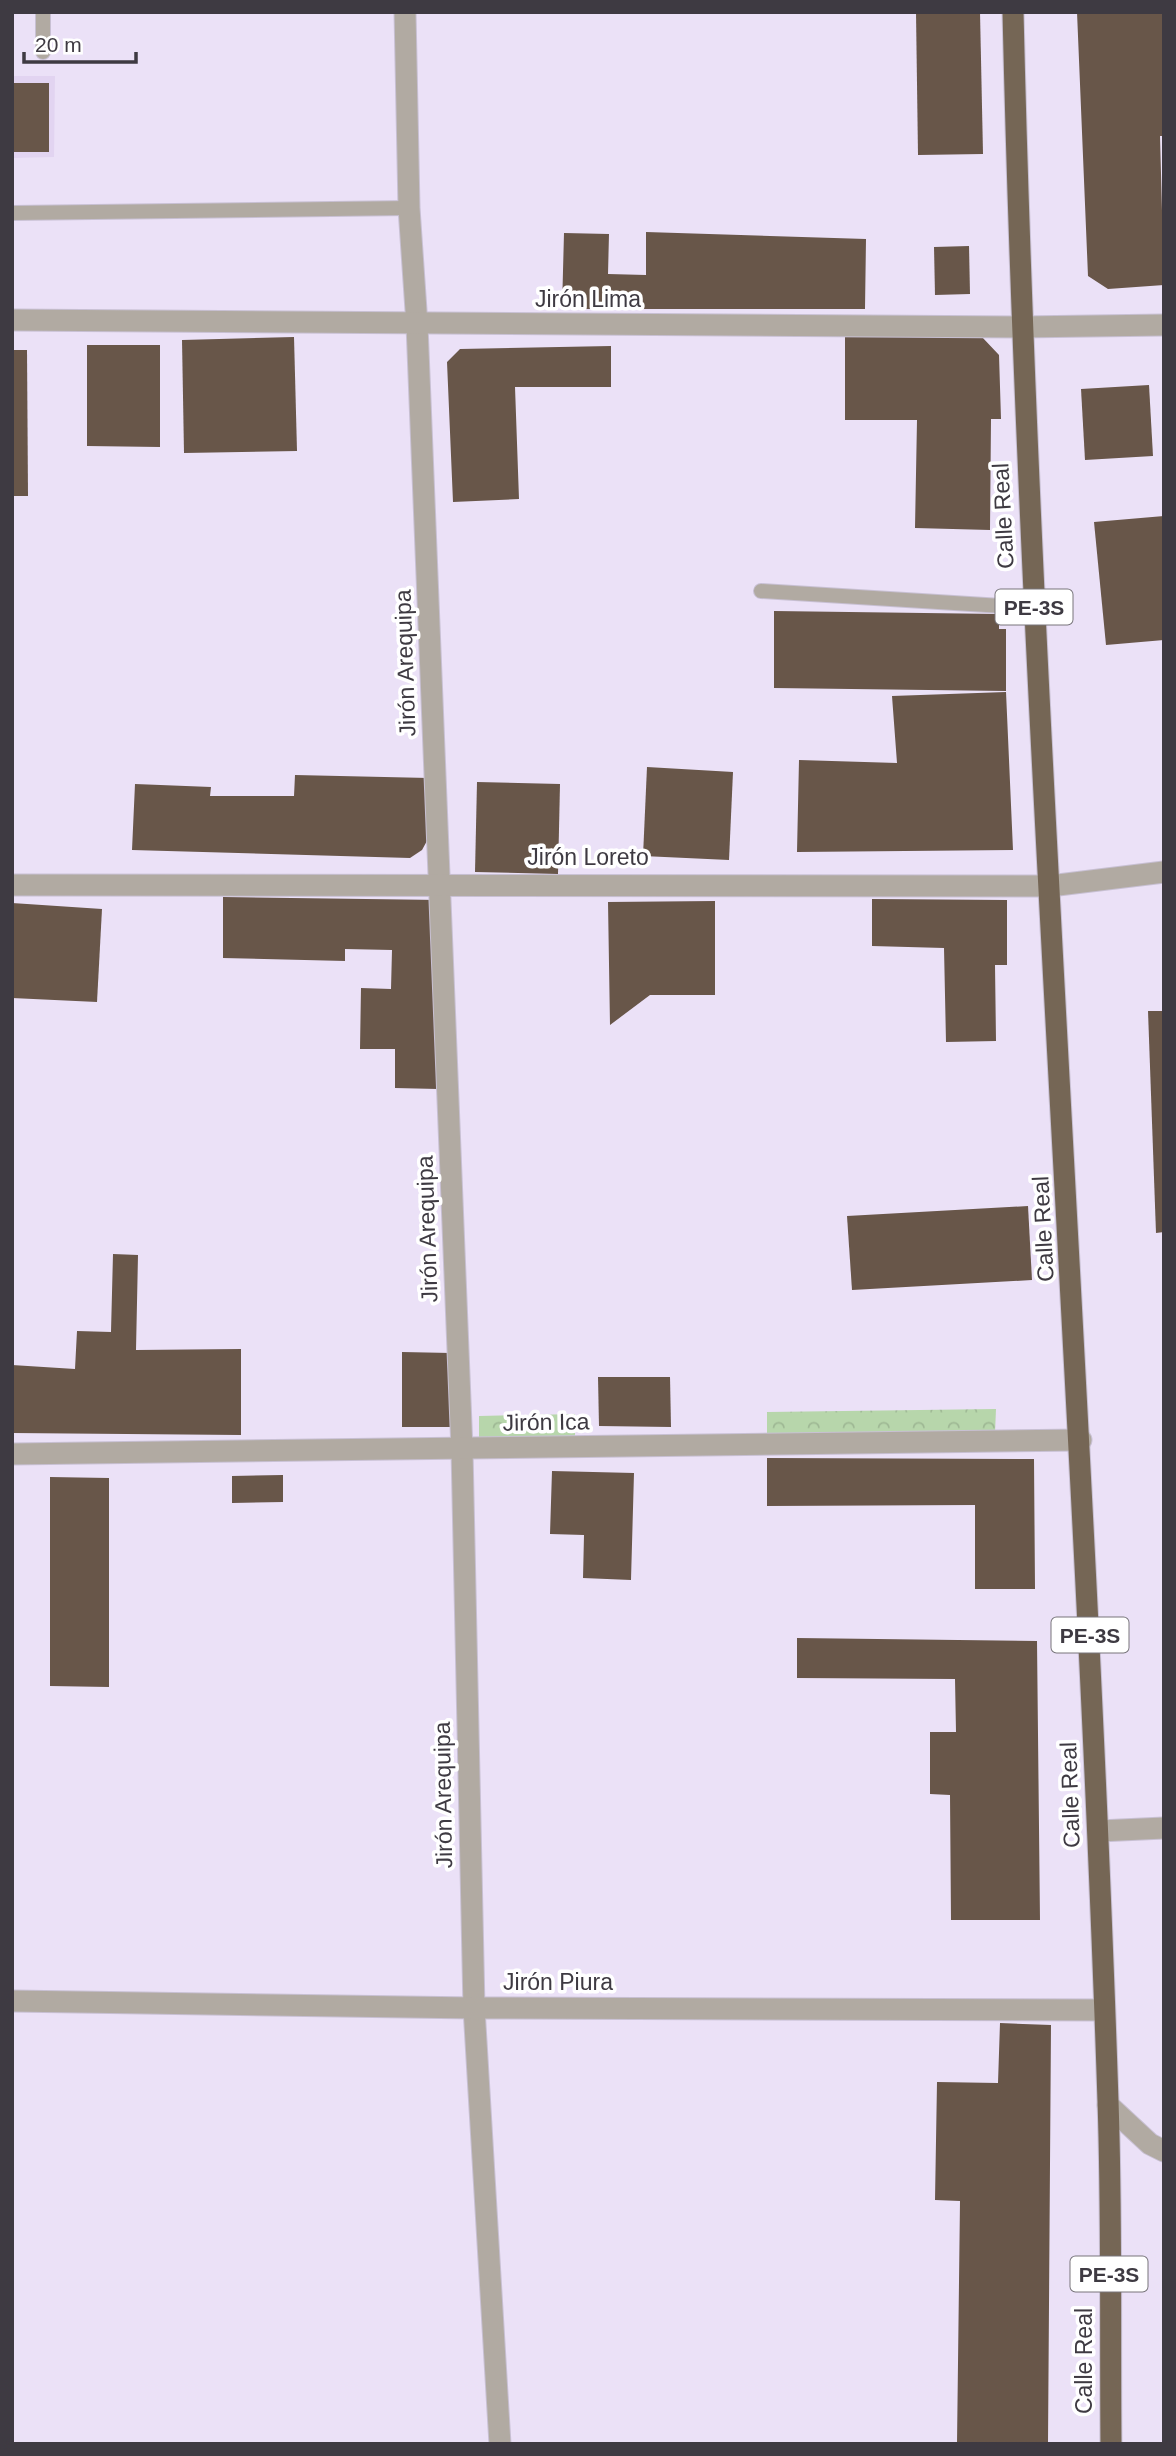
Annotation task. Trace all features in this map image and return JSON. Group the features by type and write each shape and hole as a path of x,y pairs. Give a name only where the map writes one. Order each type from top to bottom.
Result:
{"highway":[{"name":"Calle Real","path":"1013,12 1020,327 1099,1831 1108,2105 1111,2444"}],"street":[{"name":"Jirón Arequipa","path":"405,12 409,208 417,325 462,1450 474,2008 500,2444"},
{"name":"Jirón Lima","path":"12,320 417,325 1164,325"},
{"name":"Jirón Loreto","path":"12,885 440,883 1050,886 1164,872"},
{"name":"Jirón Ica","path":"12,1454 1080,1440"},
{"path":"1099,1831 1164,1828"},
{"name":"Jirón Piura","path":"12,2001 474,2008 1104,2011"},
{"path":"1108,2105 1150,2144 1164,2151"}],"lane":[{"path":"43,12 43,52"},
{"path":"12,213 409,208"},
{"path":"761,591 1034,608"}],"shaded area":[{"path":"12,76 55,76 54,157 12,158"}],"green space":[{"path":"996,1409 995,1433 767,1438 767,1412"},
{"path":"575,1414 575,1442 479,1444 479,1416"}],"building":[{"path":"916,12 980,12 983,154 918,155"},
{"path":"1077,12 1164,12 1164,136 1160,136 1164,285 1108,289 1088,276"},
{"path":"12,83 49,83 49,152 12,152"},
{"path":"646,232 866,239 865,309 562,309 564,233 609,234 608,274 646,275"},
{"path":"969,246 970,294 935,295 934,247"},
{"path":"845,336 982,337 999,355 1001,419 991,419 990,530 915,528 917,420 845,420"},
{"path":"294,337 297,451 184,453 182,340"},
{"path":"87,345 160,345 160,447 87,446"},
{"path":"611,346 611,387 515,387 519,499 453,502 447,362 460,349"},
{"path":"12,350 27,350 28,496 12,496"},
{"path":"1149,385 1153,456 1085,460 1081,389"},
{"path":"1164,516 1164,640 1106,645 1094,522"},
{"path":"774,611 999,614 999,629 1006,629 1006,691 774,688"},
{"path":"1006,692 1013,850 797,852 799,760 897,763 892,696"},
{"path":"647,767 733,772 729,860 643,856"},
{"path":"295,775 429,778 428,839 422,850 410,858 132,850 135,784 211,787 210,796 294,796"},
{"path":"477,782 560,784 558,874 475,872"},
{"path":"223,897 440,900 438,1089 395,1088 395,1049 360,1049 361,988 391,989 392,950 345,949 345,961 223,958"},
{"path":"872,899 1007,900 1007,965 995,965 996,1041 946,1042 944,948 872,946"},
{"path":"715,901 715,995 650,995 610,1025 608,902"},
{"path":"12,903 102,909 97,1002 12,998"},
{"path":"1148,1011 1164,1011 1164,1232 1156,1233"},
{"path":"1028,1206 1032,1280 852,1290 847,1216"},
{"path":"113,1254 138,1255 136,1350 241,1349 241,1435 12,1433 12,1365 75,1369 77,1331 111,1332"},
{"path":"402,1352 451,1353 451,1427 402,1427"},
{"path":"598,1377 670,1377 671,1427 599,1426"},
{"path":"767,1458 1034,1459 1035,1589 975,1589 975,1505 767,1506"},
{"path":"552,1471 634,1473 631,1580 583,1578 584,1535 550,1534"},
{"path":"283,1475 283,1502 232,1503 232,1476"},
{"path":"50,1477 109,1478 109,1687 50,1686"},
{"path":"797,1638 1037,1641 1040,1920 951,1920 950,1795 930,1794 930,1732 956,1732 955,1679 797,1678"},
{"path":"1000,2023 1051,2025 1048,2444 957,2444 960,2201 935,2200 937,2082 998,2083"}]}
